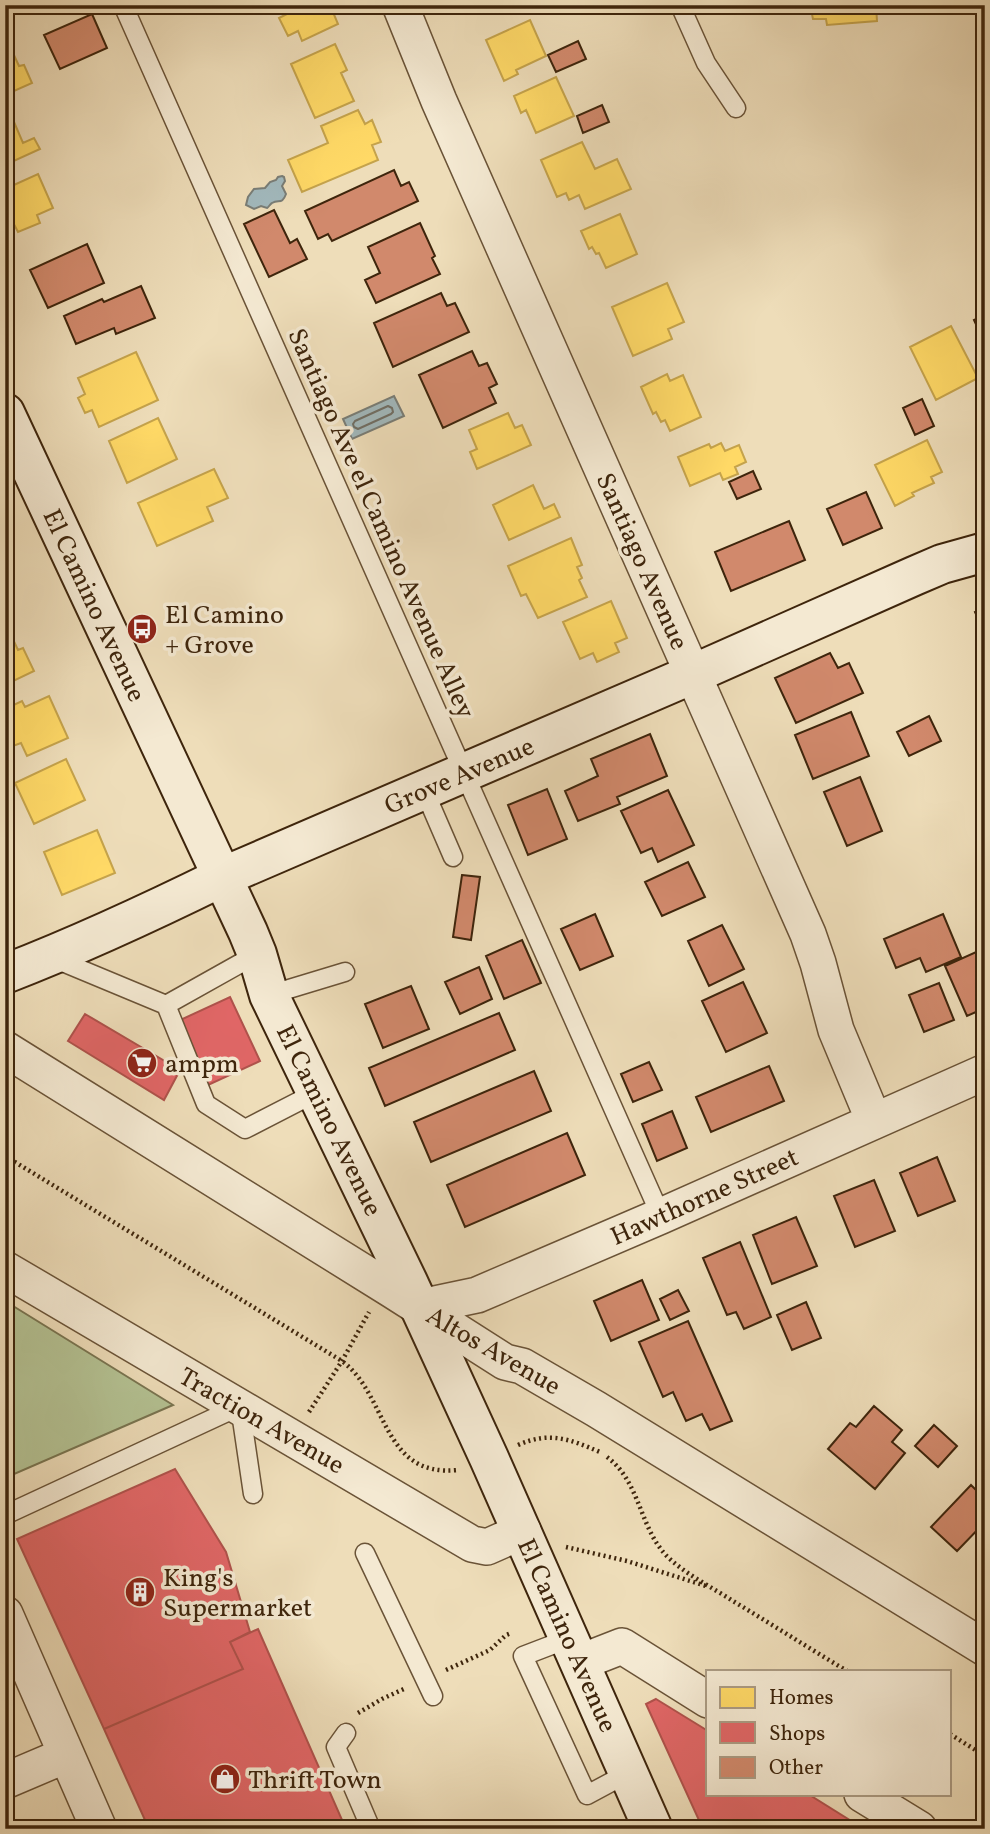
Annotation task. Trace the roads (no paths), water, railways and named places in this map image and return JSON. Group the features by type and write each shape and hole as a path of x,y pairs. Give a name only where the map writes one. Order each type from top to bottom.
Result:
{"main road":[{"name":"El Camino Avenue","path":"5,413 257,954 269,995 420,1307 523,1531 653,1829"},
{"name":"Grove Avenue","path":"5,974 50,957 157,910 222,877 914,576 942,564 985,552"}],"street":[{"name":"Santiago Avenue","path":"400,5 439,101 808,934 836,1030 874,1121"},
{"name":"Grove Avenue","path":"914,576 985,535"},
{"name":"Altos Avenue","path":"5,1049 505,1362 522,1366 596,1409 985,1648"},
{"name":"Hawthorne Street","path":"420,1307 477,1295 985,1072"},
{"name":"Traction Avenue","path":"5,1269 472,1544 487,1547 523,1531"},
{"path":"5,1614 99,1829"},
{"path":"575,1650 622,1646 706,1699"},
{"path":"5,1781 66,1755"},
{"path":"865,1796 905,1824"}],"lane":[{"name":"Santiago Ave el Camino Avenue Alley","path":"124,5 661,1216"},
{"path":"680,5 706,62 736,108"},
{"path":"424,790 453,857"},
{"path":"166,1005 257,954"},
{"path":"50,957 166,1005 206,1104 245,1129 317,1092"},
{"path":"269,995 345,972"},
{"path":"5,1516 240,1406 253,1494"},
{"path":"365,1553 433,1696"},
{"path":"575,1650 523,1656 587,1795 628,1773"},
{"path":"341,1740 371,1829"}],"water":[{"path":"282,176 285,181 282,186 286,194 283,199 267,208 261,206 254,209 246,205 254,189 265,188"},
{"path":"394,396 404,416 352,439 343,419"}],"place":[{"name":"El Camino + Grove","path":"142,629"},
{"name":"ampm","path":"142,1063"},
{"name":"King's Supermarket","path":"140,1592"},
{"name":"Thrift Town","path":"225,1779"}]}
